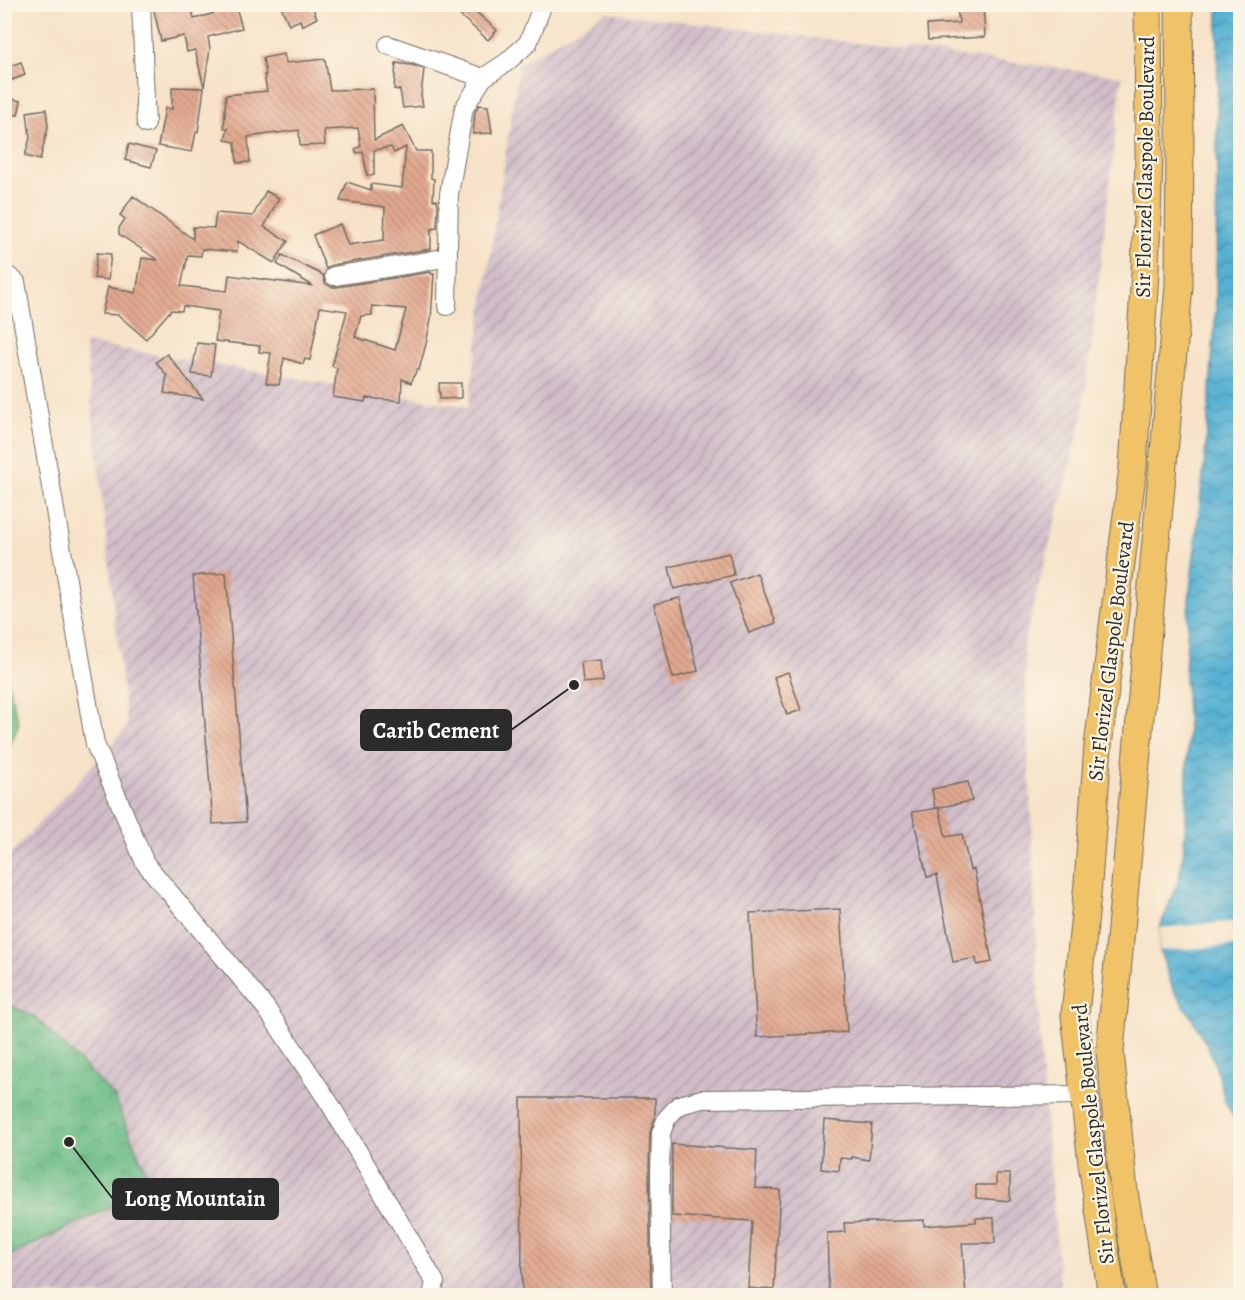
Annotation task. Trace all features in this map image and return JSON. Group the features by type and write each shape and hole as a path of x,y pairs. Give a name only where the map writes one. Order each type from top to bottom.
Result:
{"highway":[{"name":"Sir Florizel Glaspole Boulevard","path":"1112,1296 1092,1163 1075,1014 1098,746 1133,467 1145,272 1149,159 1148,4"},
{"name":"Sir Florizel Glaspole Boulevard","path":"1142,1296 1124,1192 1110,1051 1179,286 1179,4"}],"street":[{"path":"141,4 146,124"},
{"path":"447,306 449,194 464,108 483,78 507,62 528,43 543,4"},
{"path":"388,45 483,78"},
{"path":"334,276 447,257"},
{"path":"4,273 16,282 95,744 146,863 266,1008 330,1104 435,1282 432,1296"},
{"path":"662,1296 660,1133 667,1118 679,1105 702,1098 1084,1095"}],"shaded area":[{"path":"606,12 1122,76 1083,416 1024,642 1041,1063 1061,1295 5,1295 5,1258 152,1187 35,1017 5,1003 4,861 127,728 85,343 468,407 519,64"}],"green space":[{"path":"5,672 19,724 4,757"},
{"path":"5,1003 35,1017 114,1096 152,1187 5,1258"}],"water":[{"path":"1218,5 1240,5 1240,1125 1225,1101 1211,1053 1173,989 1160,951 1160,928 1179,879 1186,822 1188,730 1185,675 1189,600 1205,458 1216,307"}],"pier":[{"path":"1240,921 1240,945 1160,951 1160,928"}],"building":[{"path":"191,4 194,19 236,7 242,28 208,37 210,49 204,87 195,50 187,52 184,36 161,41 153,6"},
{"path":"280,4 311,4 317,18 302,26 300,20 289,25"},
{"path":"467,4 497,30 488,40 448,5"},
{"path":"983,5 985,37 928,40 927,25 959,23 957,7"},
{"path":"284,54 286,63 325,59 330,90 373,89 374,140 403,126 416,151 431,151 431,178 434,179 433,200 437,200 438,206 437,228 431,229 431,249 332,265 326,269 313,235 340,224 348,245 384,240 385,207 340,201 347,182 371,190 371,184 402,188 406,147 394,153 391,147 374,150 374,175 367,175 363,152 357,153 355,149 361,146 358,128 324,130 325,145 300,146 299,130 248,137 250,162 237,163 235,142 225,140 228,128 224,128 226,95 267,91 263,58"},
{"path":"21,62 25,75 12,80 7,67"},
{"path":"396,63 424,69 421,95 423,106 403,108 400,90 394,89"},
{"path":"172,87 204,88 198,132 196,132 192,152 158,146 165,108 172,109"},
{"path":"4,97 21,101 18,115 4,112"},
{"path":"479,105 488,106 492,133 473,134 475,112"},
{"path":"46,109 48,127 40,160 25,156 30,138 27,112"},
{"path":"129,144 156,151 151,167 125,160"},
{"path":"266,191 279,198 264,227 288,241 274,263 238,241 237,252 202,249 201,256 188,255 181,286 227,291 229,275 313,286 277,264 282,255 323,275 325,283 331,287 431,272 434,274 431,319 426,344 419,370 417,369 411,383 402,379 401,401 366,398 365,402 333,397 337,368 332,366 347,311 320,307 310,360 305,359 303,364 284,358 279,385 266,383 271,353 259,352 260,346 215,341 219,311 183,306 182,311 171,310 146,339 118,315 102,314 108,287 136,293 142,258 158,260 119,234 119,228 125,219 120,215 133,196 193,239 193,227 214,228 216,213 253,216","holes":["372,306 406,309 395,350 355,337 361,316 372,315"]},
{"path":"97,253 111,254 108,280 94,278"},
{"path":"197,343 215,345 211,376 192,374"},
{"path":"167,354 203,399 164,393 167,376 156,362"},
{"path":"439,383 461,383 461,398 440,399"},
{"path":"729,553 734,575 674,589 669,567"},
{"path":"226,573 246,822 213,824 193,576"},
{"path":"757,573 776,623 749,633 730,583"},
{"path":"680,598 698,671 673,678 654,604"},
{"path":"601,660 603,681 583,683 581,662"},
{"path":"788,672 801,710 787,715 774,677"},
{"path":"968,782 972,801 935,808 932,789"},
{"path":"939,808 946,837 962,834 970,870 974,869 992,962 977,965 976,958 953,962 937,875 927,877 912,812"},
{"path":"840,909 847,1032 757,1037 750,913"},
{"path":"521,1098 655,1098 655,1117 650,1133 649,1174 651,1296 522,1296"},
{"path":"824,1120 872,1124 869,1160 852,1157 852,1159 840,1158 839,1171 821,1169"},
{"path":"672,1144 757,1150 755,1188 780,1190 774,1290 748,1288 752,1221 672,1216"},
{"path":"996,1174 1010,1174 1010,1201 976,1198 976,1185 996,1185"},
{"path":"976,1218 994,1218 995,1243 962,1243 966,1296 829,1296 827,1233 845,1232 844,1223 924,1220 924,1226 976,1222"}],"place":[{"name":"Carib Cement","path":"574,685"},
{"name":"Long Mountain","path":"69,1142"}]}
